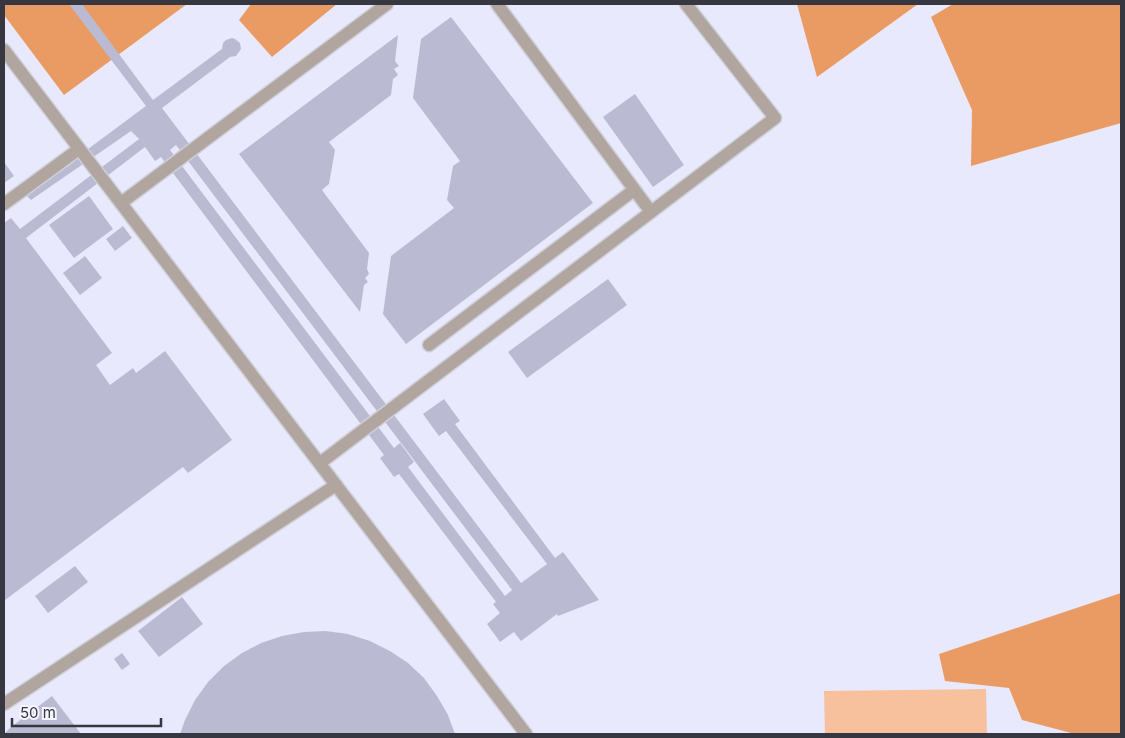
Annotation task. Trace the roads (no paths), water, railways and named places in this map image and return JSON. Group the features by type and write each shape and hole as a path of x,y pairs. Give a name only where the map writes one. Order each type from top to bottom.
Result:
{"lane":[{"path":"121,203 387,4"},
{"path":"497,4 650,212"},
{"path":"320,463 774,118 686,4"},
{"path":"4,50 526,734"},
{"path":"4,204 79,149"},
{"path":"429,345 634,190"},
{"path":"4,704 336,485"}]}
